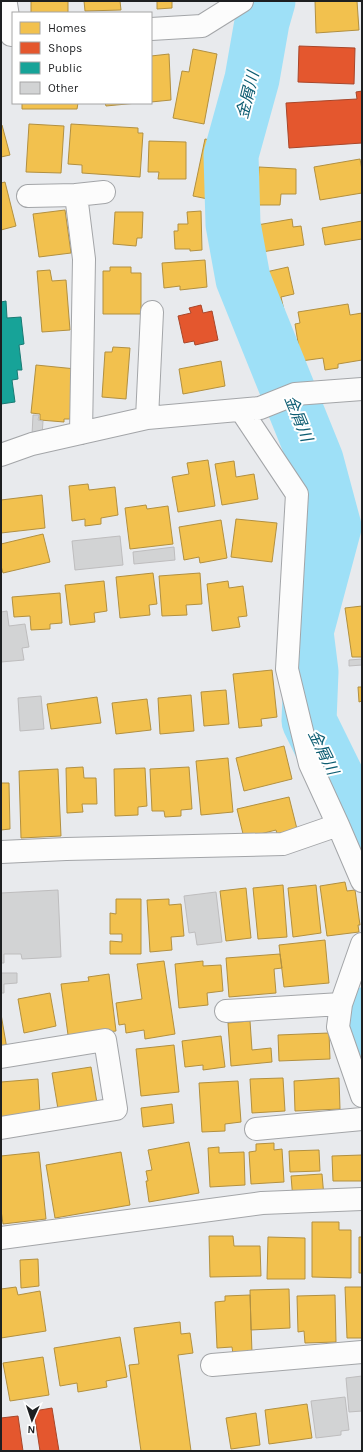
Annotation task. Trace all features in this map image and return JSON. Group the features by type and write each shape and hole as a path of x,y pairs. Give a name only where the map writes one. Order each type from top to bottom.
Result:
{"street":[{"path":"152,29 202,26 242,1"},
{"path":"1,4 6,4 12,36"},
{"path":"28,196 76,195 104,192"},
{"path":"76,195 84,259 81,433"},
{"path":"148,418 152,312"},
{"path":"1,455 32,444 148,418 250,409 295,394 362,389"},
{"path":"250,409 297,494 287,669 310,764 362,881"},
{"path":"1,852 283,844 338,825"},
{"path":"362,944 341,1004 338,1027 362,1096"},
{"path":"226,1011 341,1004"},
{"path":"1,1057 105,1040 116,1109 1,1128"},
{"path":"256,1129 362,1119"},
{"path":"1,1238 262,1203 362,1199"},
{"path":"212,1366 362,1352"}],"building: Homes":[{"path":"31,1 68,1 68,12 31,12"},
{"path":"84,1 120,1 121,10 85,11"},
{"path":"157,1 172,1 172,8 157,9"},
{"path":"315,1 357,1 359,30 316,33"},
{"path":"193,49 217,54 204,124 173,118 182,71 189,72"},
{"path":"169,54 171,100 152,102 152,56"},
{"path":"22,104 78,104 77,109 22,109"},
{"path":"105,104 127,104 106,106"},
{"path":"29,124 64,126 61,173 26,172"},
{"path":"71,124 138,128 138,133 143,133 140,177 82,173 82,165 68,164"},
{"path":"1,125 10,155 1,157"},
{"path":"205,139 220,142 208,199 193,196"},
{"path":"149,141 186,142 186,179 158,179 159,172 148,172"},
{"path":"360,159 362,170 362,193 320,200 314,167"},
{"path":"259,167 296,169 296,194 281,194 280,205 257,205"},
{"path":"5,182 16,226 1,230 1,183"},
{"path":"65,210 71,253 39,257 33,214"},
{"path":"201,211 202,250 190,251 190,249 175,249 174,231 178,231 178,224 188,224 187,212"},
{"path":"115,212 143,212 142,238 137,238 136,246 113,244"},
{"path":"292,219 293,227 301,226 304,245 262,252 257,225"},
{"path":"362,221 362,239 325,245 322,228"},
{"path":"205,260 207,287 180,290 180,286 164,288 162,263"},
{"path":"110,267 131,267 131,273 141,273 141,314 103,314 103,271 110,271"},
{"path":"288,267 294,294 281,297 294,354 285,356 266,272"},
{"path":"50,270 52,281 66,280 70,330 42,332 37,271"},
{"path":"348,304 350,315 362,313 362,360 338,364 338,368 325,370 323,358 301,361 295,324 300,323 298,312"},
{"path":"113,347 130,348 126,399 102,397 105,352 112,352"},
{"path":"221,361 225,386 183,394 179,369"},
{"path":"36,365 76,369 70,419 64,419 64,422 40,420 40,414 31,413"},
{"path":"208,460 215,506 178,512 172,477 189,474 187,463"},
{"path":"234,461 236,477 254,474 258,499 222,505 215,464"},
{"path":"88,484 89,490 115,487 118,515 101,518 101,524 85,526 85,519 72,521 69,486"},
{"path":"42,495 45,528 1,533 1,500"},
{"path":"146,505 147,509 168,506 173,544 130,549 125,508"},
{"path":"236,519 277,523 272,562 231,557"},
{"path":"221,520 227,558 200,563 199,557 184,560 179,527"},
{"path":"43,534 50,562 3,573 1,566 1,544"},
{"path":"153,573 157,604 149,605 150,615 120,618 116,577"},
{"path":"200,573 202,604 186,605 187,615 162,616 159,576"},
{"path":"104,581 107,611 94,613 95,622 70,625 65,585"},
{"path":"228,581 229,588 243,586 247,616 238,617 240,627 212,631 207,584"},
{"path":"60,593 62,623 50,624 50,629 31,630 30,616 14,617 12,597"},
{"path":"362,606 362,657 352,657 345,608"},
{"path":"272,670 277,717 261,719 262,726 239,728 233,674"},
{"path":"358,687 362,687 362,701 359,702"},
{"path":"226,690 229,724 204,726 201,692"},
{"path":"191,695 194,731 160,734 158,698"},
{"path":"97,697 101,723 51,729 47,704"},
{"path":"147,699 151,730 116,734 112,703"},
{"path":"284,746 292,779 244,791 236,758"},
{"path":"228,758 233,812 201,815 196,761"},
{"path":"83,767 84,778 96,778 97,804 82,804 83,812 67,813 66,768"},
{"path":"189,767 192,809 181,810 181,816 165,817 164,811 152,811 150,769"},
{"path":"145,768 147,806 138,807 138,815 115,816 114,769"},
{"path":"58,769 61,836 21,838 19,771"},
{"path":"1,783 9,783 10,829 1,830"},
{"path":"289,797 297,829 277,834 276,830 244,838 237,809"},
{"path":"345,882 347,891 355,890 360,925 358,925 359,932 327,936 320,886"},
{"path":"283,885 287,937 258,939 253,888"},
{"path":"316,885 321,933 293,937 288,888"},
{"path":"246,888 251,938 226,941 220,891"},
{"path":"116,899 141,899 141,954 110,954 110,941 122,942 122,934 110,934 110,913 116,914"},
{"path":"169,899 169,905 181,904 184,936 171,937 172,950 150,952 147,900"},
{"path":"325,940 329,983 284,987 279,945"},
{"path":"280,954 282,968 274,969 276,993 229,997 226,958"},
{"path":"164,961 175,1034 145,1039 144,1030 126,1033 125,1024 119,1025 116,1003 142,999 137,964"},
{"path":"203,961 203,966 221,965 223,991 207,993 208,1005 179,1008 175,964"},
{"path":"109,974 116,1031 92,1034 69,1042 61,984 89,981 88,977"},
{"path":"50,993 56,1026 24,1033 18,999"},
{"path":"1,1014 7,1049 1,1050"},
{"path":"250,1021 252,1050 271,1048 272,1062 231,1066 228,1023"},
{"path":"329,1033 330,1059 279,1061 278,1035"},
{"path":"221,1036 225,1067 203,1070 203,1065 185,1067 182,1041"},
{"path":"174,1045 179,1092 141,1096 136,1049"},
{"path":"91,1067 97,1103 58,1109 52,1073"},
{"path":"283,1078 285,1111 252,1113 250,1079"},
{"path":"339,1078 340,1109 295,1111 294,1081"},
{"path":"38,1079 40,1114 1,1122 1,1082"},
{"path":"238,1081 241,1122 225,1124 225,1131 202,1132 199,1083"},
{"path":"172,1104 174,1123 143,1127 141,1108"},
{"path":"189,1142 199,1193 149,1202 146,1171 152,1170 148,1150"},
{"path":"274,1143 274,1150 282,1149 284,1182 251,1184 249,1152 256,1151 256,1144"},
{"path":"219,1147 219,1153 244,1152 245,1185 210,1187 208,1148"},
{"path":"319,1150 320,1171 290,1172 289,1151"},
{"path":"39,1152 46,1219 3,1224 1,1210 1,1156"},
{"path":"121,1152 130,1205 55,1218 46,1165"},
{"path":"362,1155 362,1181 333,1181 332,1156"},
{"path":"322,1174 324,1197 293,1200 291,1176"},
{"path":"312,1222 339,1222 339,1230 351,1230 351,1278 312,1277"},
{"path":"209,1236 233,1236 234,1246 260,1246 261,1276 210,1277"},
{"path":"268,1237 305,1238 305,1279 267,1279"},
{"path":"359,1237 362,1237 362,1273 359,1273"},
{"path":"38,1259 39,1286 21,1288 20,1260"},
{"path":"16,1287 18,1295 40,1291 46,1331 1,1338 1,1289"},
{"path":"345,1287 362,1287 362,1338 347,1338"},
{"path":"289,1289 290,1328 251,1330 250,1290"},
{"path":"250,1295 252,1353 233,1354 232,1347 217,1348 215,1302 225,1301 225,1296"},
{"path":"335,1295 336,1342 305,1343 304,1331 298,1332 297,1296"},
{"path":"180,1322 181,1334 190,1333 193,1353 178,1355 191,1451 141,1451 129,1365 139,1364 134,1328"},
{"path":"120,1337 127,1377 106,1381 107,1387 78,1392 77,1383 60,1386 54,1348"},
{"path":"43,1357 49,1395 10,1401 3,1363"},
{"path":"307,1404 312,1438 269,1444 265,1410"},
{"path":"256,1413 260,1445 231,1449 226,1418"}],"building: Shops":[{"path":"299,46 355,48 354,84 298,82"},
{"path":"362,91 362,143 289,148 286,103 357,99 356,92"},
{"path":"201,305 203,313 212,311 218,340 195,345 194,341 184,343 178,316 191,313 189,308"},
{"path":"52,1408 59,1451 40,1451 34,1411"},
{"path":"18,1416 23,1451 1,1451 1,1418"}],"building: Public":[{"path":"6,301 7,318 21,317 24,344 19,345 22,370 17,370 18,379 12,380 15,402 1,404 1,302"}],"building: Other":[{"path":"33,415 39,415 38,420 43,421 42,436 32,435"},
{"path":"120,536 123,565 75,570 72,541"},
{"path":"174,547 175,560 134,564 133,552"},
{"path":"7,611 9,626 25,624 29,647 22,648 24,660 1,662 1,612"},
{"path":"362,659 362,665 349,666 349,660"},
{"path":"41,696 44,729 20,731 18,698"},
{"path":"58,890 61,957 22,959 21,954 4,954 4,963 1,963 1,893"},
{"path":"216,892 222,942 197,945 195,932 189,933 184,896"},
{"path":"1,973 17,973 17,983 4,984 4,993 1,993"},
{"path":"362,1376 362,1411 349,1412 346,1378"},
{"path":"345,1397 349,1430 341,1431 341,1435 316,1438 311,1401"}],"waterway":[{"name":"金屑川","path":"268,1 262,22 252,79 231,155 233,224 243,279 316,460 334,527 306,632 311,672 309,721 362,829"},
{"name":"金屑川","path":"362,1015 357,1029 362,1039"}]}
